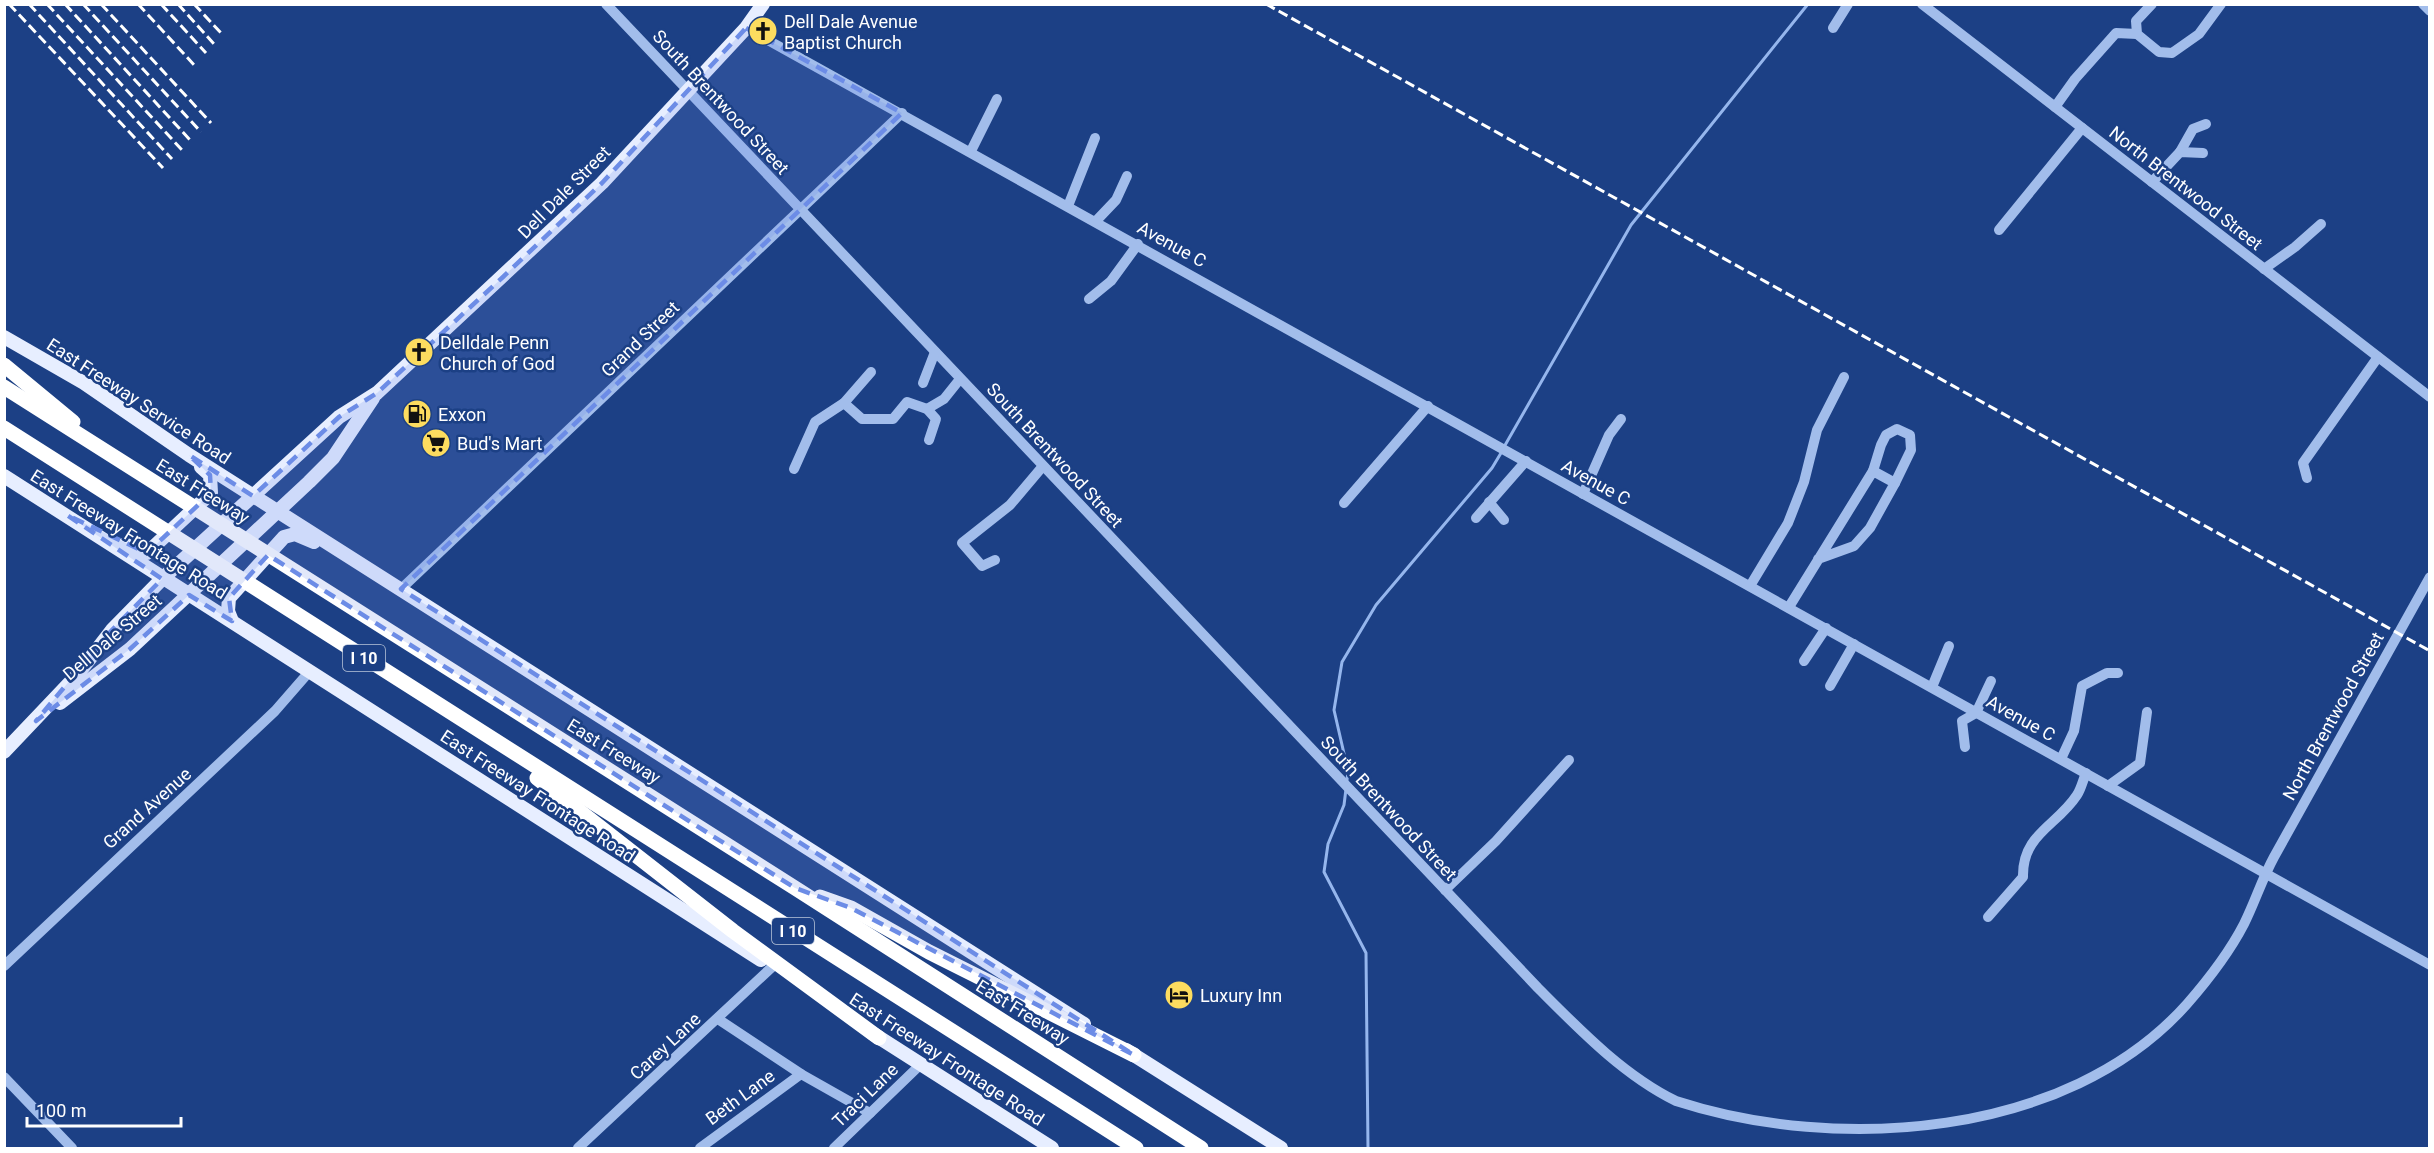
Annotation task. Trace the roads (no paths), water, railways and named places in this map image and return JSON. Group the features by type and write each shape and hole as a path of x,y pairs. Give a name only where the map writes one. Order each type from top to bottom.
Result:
{"highway":[{"path":"4,365 121,462"},
{"name":"East Freeway","path":"4,387 795,888 1201,1149"},
{"name":"I 10","path":"4,428 1136,1149"},
{"path":"451,713 733,932 879,1038"},
{"path":"795,888 850,908 928,952 1134,1055"}],"main road":[{"name":"Dell Dale Street","path":"4,752 36,721 78,674 112,630 162,579 339,417 377,393 602,183 746,28 764,4"},
{"name":"East Freeway Service Road","path":"4,337 84,383 253,496"},
{"name":"Dell Dale Street","path":"36,721 130,649 333,458 377,393"},
{"path":"67,515 82,520 136,551 147,553 211,493 210,475 189,455"},
{"name":"East Freeway Frontage Road","path":"4,476 772,967 1052,1149"},
{"path":"253,496 1281,1149"},
{"path":"232,621 228,611 229,598 285,537 295,534 307,537 360,571 379,575"}],"street":[{"name":"South Brentwood Street","path":"606,4 1559,1010 1646,1083 1676,1101 1707,1114 1769,1132 1825,1139"},
{"path":"1833,28 1848,4"},
{"name":"North Brentwood Street","path":"1922,4 2430,398"},
{"path":"2137,34 2136,21 2152,4"},
{"path":"2055,107 2075,79 2116,33 2137,34 2159,51 2172,53 2199,34 2221,4"},
{"path":"2423,4 2430,11"},
{"name":"Avenue C","path":"746,28 971,151 1582,494 2430,965"},
{"path":"971,151 997,99"},
{"name":"Grand Street","path":"401,589 902,113"},
{"path":"2152,182 2180,152 2193,129 2206,124"},
{"path":"2000,230 2082,128"},
{"path":"1068,206 1095,138"},
{"path":"2180,152 2203,153"},
{"path":"1096,221 1116,200 1127,176"},
{"path":"2264,269 2295,248 2321,225"},
{"path":"1089,299 1111,281 1138,244"},
{"path":"923,383 935,352"},
{"path":"2307,478 2303,464 2378,357"},
{"path":"794,469 815,422 844,403 871,372"},
{"path":"1750,586 1788,523 1804,482 1817,430 1844,377"},
{"path":"927,409 944,399 960,379"},
{"path":"844,403 862,420 893,419 907,402 927,409 936,419 929,440"},
{"path":"1344,503 1428,406"},
{"path":"1582,494 1609,435 1621,419"},
{"path":"1789,607 1818,559 1873,471 1887,435 1897,429 1910,435 1911,450 1870,528 1854,546 1818,559"},
{"path":"1476,518 1526,461"},
{"path":"995,560 982,566 962,543 1010,505 1043,466"},
{"path":"1873,471 1895,483"},
{"path":"1489,502 1504,520"},
{"name":"North Brentwood Street","path":"2266,872 2430,577"},
{"path":"1804,661 1826,628"},
{"path":"1830,686 1854,644"},
{"path":"1932,687 1949,646"},
{"name":"Grand Avenue","path":"4,966 275,711 309,672"},
{"path":"2061,759 2074,731 2082,686 2107,674 2118,673"},
{"path":"1965,747 1962,721 1977,712 1991,681"},
{"path":"2108,786 2140,763 2147,712"},
{"path":"1445,890 1496,841 1569,760"},
{"path":"1988,917 2023,878 2023,860 2038,836 2077,795 2086,773"},
{"path":"1926,1136 1974,1127 2013,1116 2066,1093 2133,1054 2186,1005 2228,952 2244,924 2266,872"},
{"name":"Carey Lane","path":"578,1149 772,967"},
{"path":"718,1019 801,1074 870,1113"},
{"name":"Traci Lane","path":"834,1149 920,1065"},
{"name":"Beth Lane","path":"700,1149 801,1074"},
{"path":"4,1077 72,1149"}],"waterway":[{"path":"1504,447 1631,225 1808,4"},
{"path":"1347,780 1348,771 1334,710 1342,662 1376,605 1492,468 1501,453"},
{"path":"1346,789 1344,805 1328,844 1324,872 1366,953 1368,1148"}],"railway":[{"path":"9,4 163,168"},
{"path":"29,4 172,159"},
{"path":"47,4 182,150"},
{"path":"65,4 191,141"},
{"path":"83,4 201,132"},
{"path":"101,4 211,123"},
{"path":"138,4 196,67"},
{"path":"161,4 206,53"},
{"path":"178,4 214,44"},
{"path":"194,4 221,33"},
{"path":"1266,4 2430,651"}],"place":[{"name":"Dell Dale Avenue Baptist Church","path":"763,31"},
{"name":"Delldale Penn Church of God","path":"419,352"},
{"name":"Exxon","path":"417,414"},
{"name":"Bud's Mart","path":"436,443"},
{"name":"Luxury Inn","path":"1179,995"}]}
